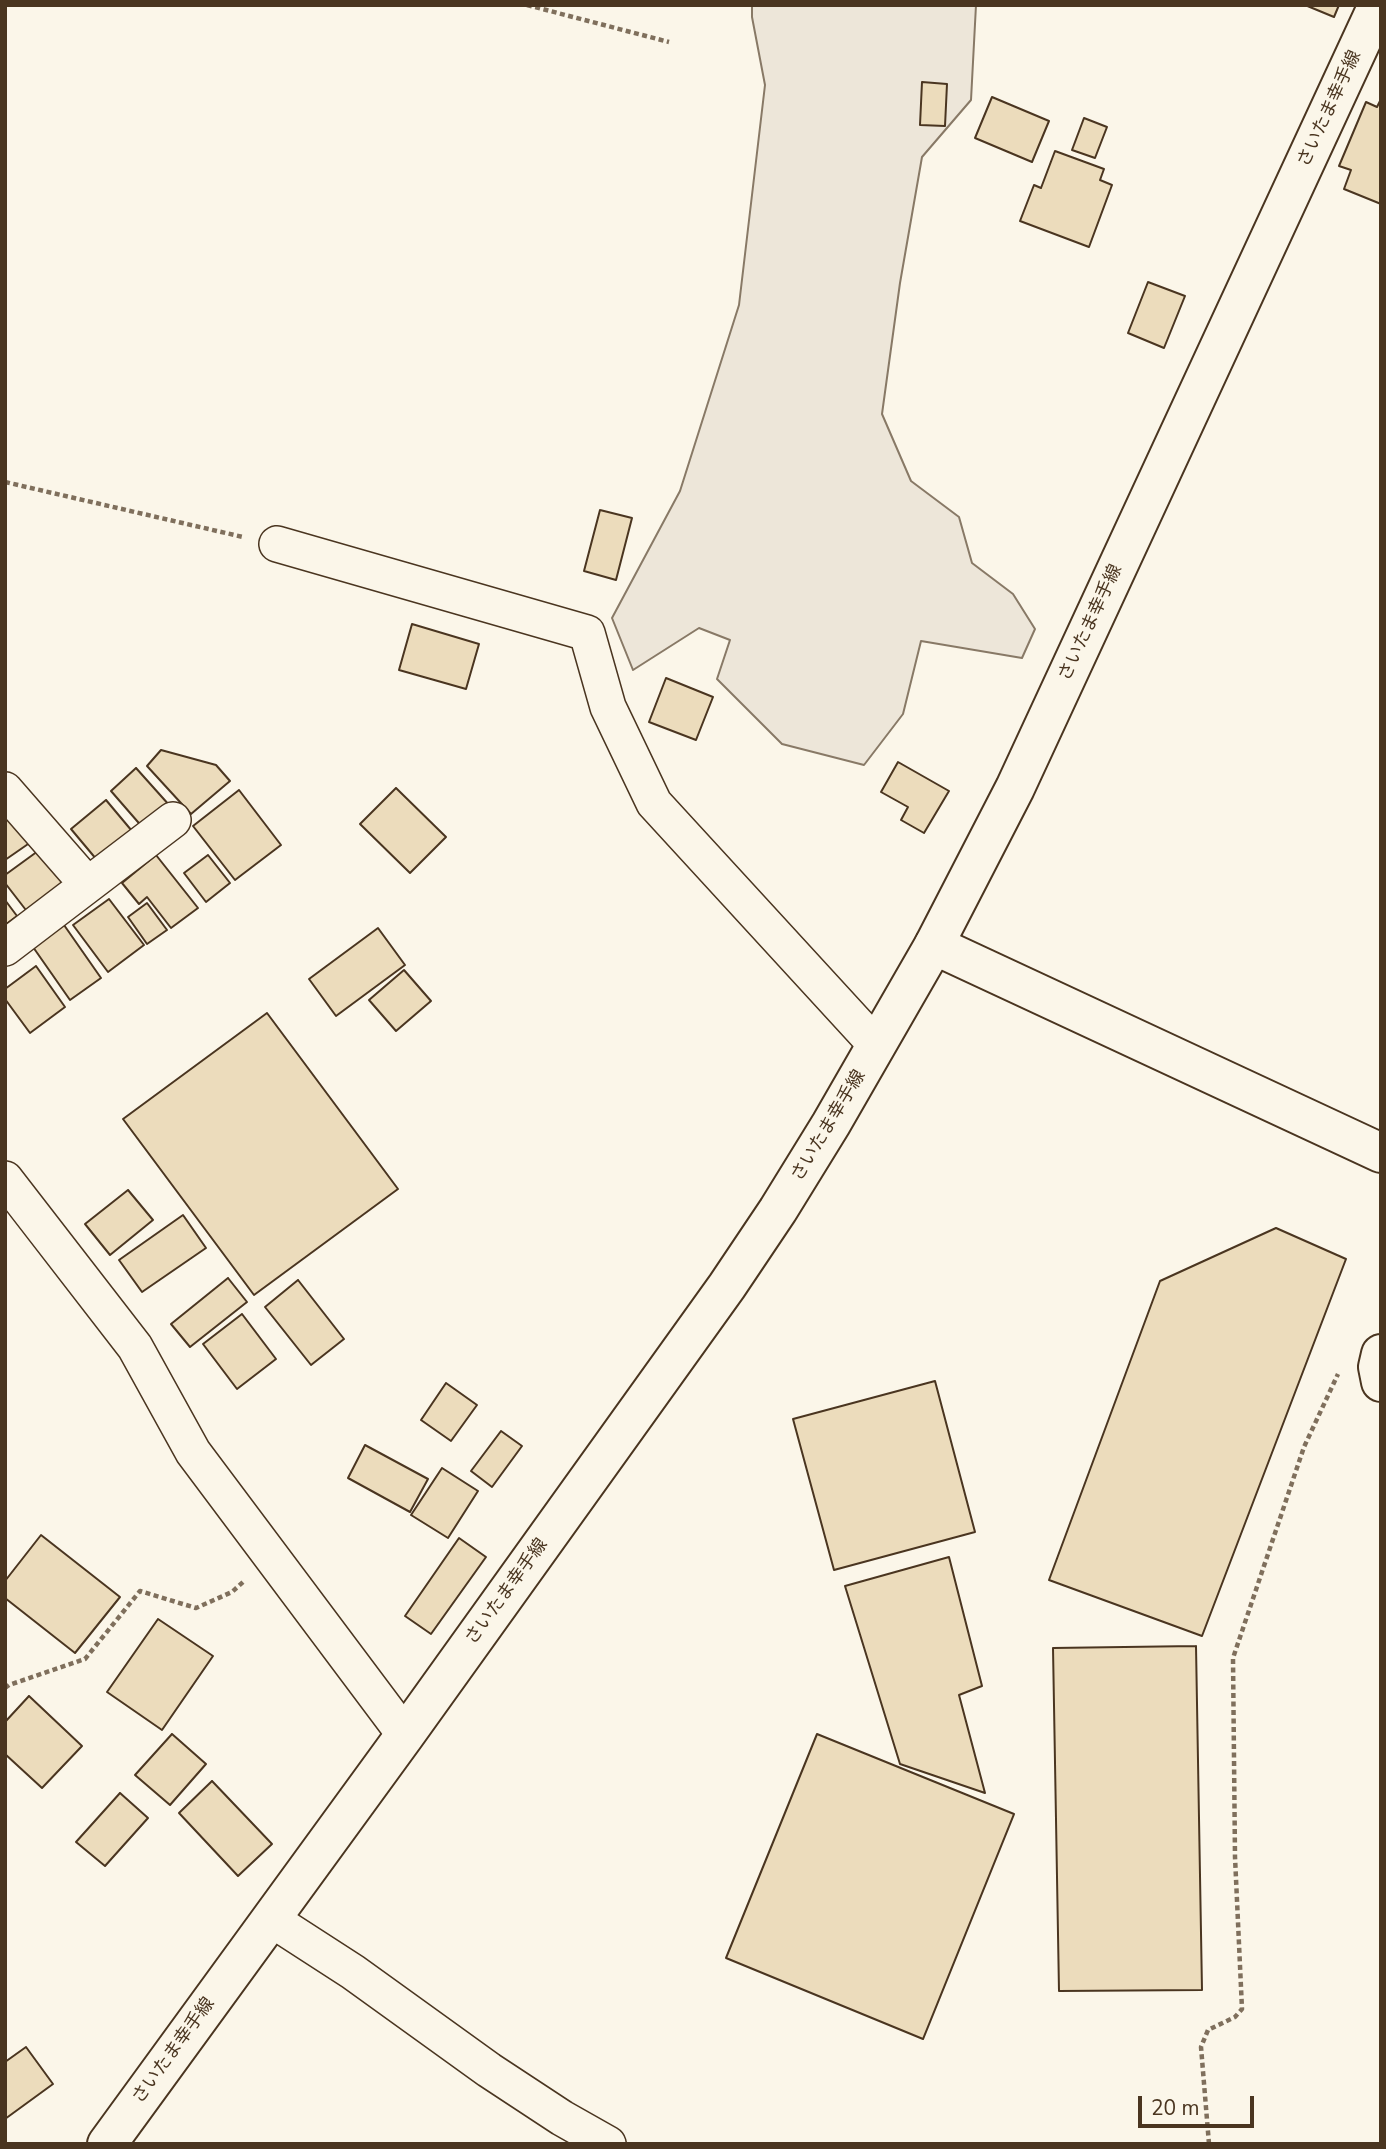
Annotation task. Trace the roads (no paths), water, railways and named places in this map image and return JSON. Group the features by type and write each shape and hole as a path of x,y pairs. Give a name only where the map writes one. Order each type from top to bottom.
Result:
{"main road":[{"name":"さいたま幸手線","path":"107,2144 405,1735 749,1254 877,1046 934,945 1015,788 1378,5"},
{"path":"934,945 1381,1153"},
{"path":"1381,1354 1378,1367 1381,1382"}],"street":[{"path":"277,544 587,633 608,707 654,803 877,1046"},
{"path":"5,790 87,884"},
{"path":"5,948 173,820"},
{"path":"5,1179 135,1347 193,1452 405,1735"},
{"path":"271,1919 353,1972 489,2070 562,2118 608,2144"}]}
